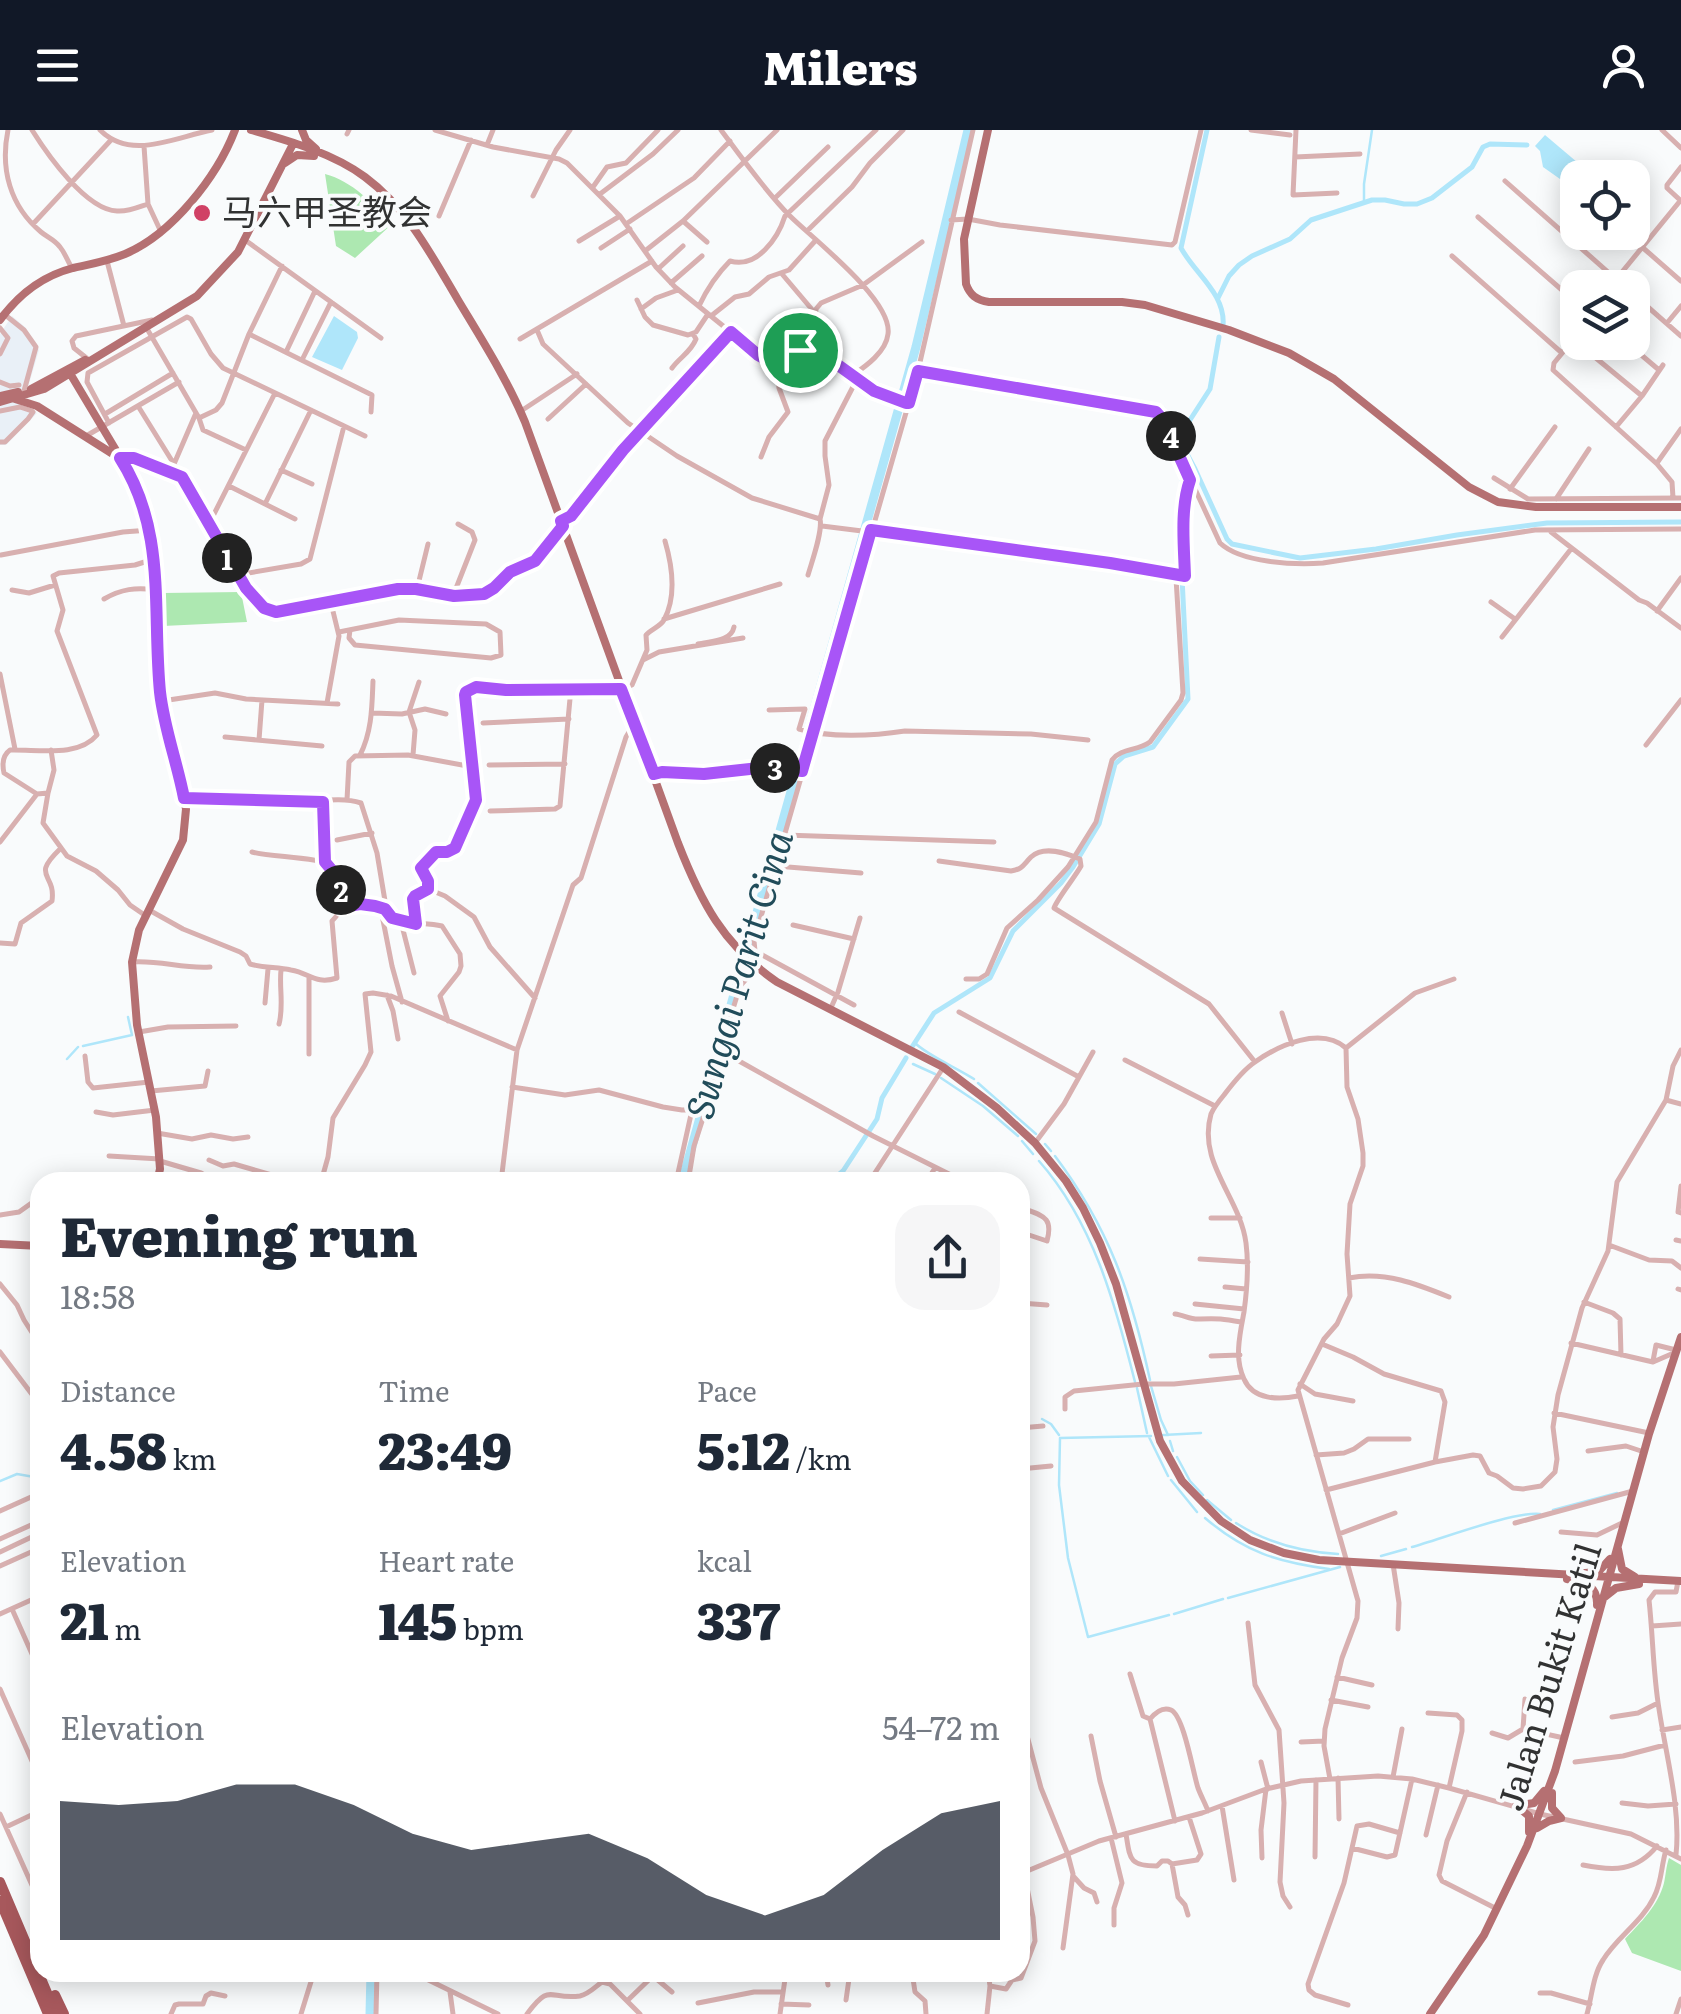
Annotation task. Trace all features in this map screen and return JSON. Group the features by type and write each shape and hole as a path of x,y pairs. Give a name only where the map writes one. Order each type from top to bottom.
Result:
{"highway":[{"path":"0,1882 30,1970"},
{"path":"0,1901 30,1952"},
{"path":"18,1933 30,1959"},
{"path":"34,1982 44,2014"},
{"path":"41,1982 56,2014"},
{"path":"47,1982 64,2014"}],"main road":[{"path":"2,317 30,287 44,279 129,253 160,232 176,219 208,179 235,130"},
{"path":"251,130 348,166 390,199 422,241 492,356 520,411 699,894 718,926 738,952 777,982 943,1067 997,1108 1059,1172 1100,1243 1160,1441 1170,1462 1199,1501 1250,1540 1284,1553 1319,1560 1658,1582"},
{"path":"299,130 323,155"},
{"path":"988,130 963,250 964,276 971,294 982,301 1145,304 1289,352 1334,379 1478,493 1498,502 1536,507 1681,506"},
{"path":"0,399 44,390 185,306 216,278 245,240 293,144"},
{"path":"278,170 302,154 348,166"},
{"path":"0,399 69,372"},
{"path":"69,372 106,425 135,486 150,530 162,701 184,798 183,840 136,940 132,962 138,1032 157,1133 159,1172"},
{"path":"14,398 120,458"},
{"path":"0,1244 30,1246"},
{"name":"Jalan Bukit Katil","path":"1430,2014 1484,1935 1540,1814 1649,1434 1681,1337"},
{"path":"1546,1574 1598,1572 1618,1547"},
{"path":"1618,1547 1622,1569 1644,1580"},
{"path":"1546,1574 1592,1587 1598,1600 1594,1624"},
{"path":"1602,1600 1616,1588 1680,1581"},
{"path":"1516,1806 1540,1799 1555,1771"},
{"path":"1555,1771 1550,1802 1561,1818"},
{"path":"1516,1806 1530,1816 1526,1846"},
{"path":"1531,1836 1540,1825 1561,1818"}],"street":[{"path":"8,130 4,149 6,180 16,202 33,224 60,247 72,268"},
{"path":"32,130 72,182 110,211 148,204"},
{"path":"100,130 120,144 144,146 212,130"},
{"path":"293,144 299,130"},
{"path":"434,130 567,164 620,216 678,290 767,360 777,365 785,363 800,350 813,347 874,391 904,402"},
{"path":"463,138 466,130"},
{"path":"487,145 493,130"},
{"path":"533,196 570,130"},
{"path":"593,187 607,167 626,162 658,130"},
{"path":"600,194 678,130"},
{"path":"721,130 787,213 863,285 886,319 888,334 880,352 855,377 826,441 829,489 808,575"},
{"path":"645,251 683,221 777,130"},
{"path":"698,306 726,265 742,263 766,249 779,234 787,213 876,130"},
{"path":"807,232 903,130"},
{"path":"854,1006 755,951 754,941 904,402 918,371 973,130"},
{"path":"951,220 1170,246 1175,242 1201,130"},
{"path":"1251,130 1290,135"},
{"path":"1296,130 1293,195 1337,193"},
{"path":"1662,130 1681,148"},
{"path":"33,224 110,140"},
{"path":"440,216 472,140"},
{"path":"601,248 694,178 730,141"},
{"path":"144,146 148,204 160,232"},
{"path":"776,198 828,147"},
{"path":"1295,157 1360,154"},
{"path":"1650,237 1681,201 1667,185 1681,167"},
{"path":"1505,181 1607,270"},
{"path":"579,241 620,216"},
{"path":"1478,217 1560,288"},
{"path":"683,221 707,242"},
{"path":"245,240 382,338"},
{"path":"637,300 652,325 693,334 734,297 749,294 764,280 782,274 816,240"},
{"path":"767,360 810,327 818,306 863,285 922,242"},
{"path":"658,269 683,246"},
{"path":"1622,270 1639,250"},
{"path":"1647,250 1681,280"},
{"path":"671,283 702,256"},
{"path":"1452,256 1560,351"},
{"path":"108,261 124,326"},
{"path":"520,339 652,261"},
{"path":"174,464 198,415 219,407 282,266"},
{"path":"782,274 815,312"},
{"path":"641,309 678,290"},
{"path":"286,352 315,292"},
{"path":"302,360 331,302"},
{"path":"1667,323 1681,306"},
{"path":"1650,308 1681,336"},
{"path":"0,382 22,388 36,347 24,330 2,317"},
{"path":"89,361 74,348 72,341 76,336 124,326 149,327 189,317 218,364 365,436"},
{"path":"149,327 203,430 246,450"},
{"path":"106,425 105,414 87,382 88,373 149,327"},
{"path":"0,328 8,338 0,354"},
{"path":"537,330 543,344 628,424 752,498 820,518"},
{"path":"138,406 237,574 271,612 398,589 454,596 489,592 510,572 535,561 598,479 731,332"},
{"path":"249,334 372,394 371,412"},
{"path":"672,368 694,344 693,334"},
{"path":"1494,478 1526,498 1677,498 1672,482 1656,464 1553,370 1560,356"},
{"path":"1616,427 1661,367 1650,359"},
{"path":"1602,360 1642,396"},
{"path":"761,456 788,412 778,388 777,365"},
{"path":"918,371 1151,410 1163,420 1223,547 1278,562 1323,563 1548,530 1681,529"},
{"path":"105,414 174,373"},
{"path":"520,411 577,374"},
{"path":"86,436 179,382"},
{"path":"548,419 586,384"},
{"path":"208,526 275,393"},
{"path":"0,410 35,409"},
{"path":"0,442 5,442 35,409"},
{"path":"265,504 311,410"},
{"path":"237,574 302,564 310,559 344,426"},
{"path":"1510,489 1555,427"},
{"path":"1656,464 1681,429"},
{"path":"1556,499 1590,450"},
{"path":"120,458 134,458 182,477"},
{"path":"281,470 312,484"},
{"path":"822,526 1184,576 1186,493 1190,480"},
{"path":"229,486 295,520"},
{"path":"454,596 475,540 472,532 458,524"},
{"path":"2,555 150,530"},
{"path":"1548,530 1681,628"},
{"path":"476,812 465,695 468,689 621,689 632,685 644,656 647,632 664,619 672,587 666,540"},
{"path":"416,589 428,544"},
{"path":"1502,637 1572,549"},
{"path":"48,793 37,794 8,776 2,764 6,753 14,749 52,750 86,744 96,735 57,630 63,610 53,578 56,574 135,565 154,559"},
{"path":"966,979 979,980 987,974 1008,928 1076,857 1096,822 1112,760 1150,742 1181,700 1174,576"},
{"path":"1657,610 1681,578"},
{"path":"664,619 780,584"},
{"path":"12,590 29,593 55,585"},
{"path":"104,599 131,588 156,590"},
{"path":"1491,602 1515,620"},
{"path":"328,703 338,636 331,603"},
{"path":"392,620 486,624 500,632 502,651 499,657 491,658 355,645 338,636 392,620"},
{"path":"644,656 732,636 734,628"},
{"path":"350,630 349,638 355,645"},
{"path":"644,656 743,638"},
{"path":"0,674 14,749"},
{"path":"360,755 372,714 374,681"},
{"path":"413,756 415,730 410,712 419,682"},
{"path":"490,811 558,808 570,688"},
{"path":"162,701 214,694 338,704"},
{"path":"259,740 262,700"},
{"path":"1646,745 1681,700"},
{"path":"769,710 805,709 799,728 810,732 1030,734 1088,740"},
{"path":"372,714 425,710 446,714"},
{"path":"483,723 569,719"},
{"path":"502,1172 517,1050 573,885 581,878 626,737 637,728"},
{"path":"224,736 322,746"},
{"path":"52,750 54,770 44,823 68,856 108,880 130,905 240,952 250,964 292,970 326,981 337,978 332,922 342,907 340,880 325,862 323,802"},
{"path":"346,800 349,762 360,755 413,756 472,766"},
{"path":"489,765 565,764"},
{"path":"654,774 756,767 801,771"},
{"path":"0,842 37,794"},
{"path":"184,798 361,803 378,853 392,966 402,1002"},
{"path":"428,889 421,868 436,852 455,848 476,800"},
{"path":"337,840 372,833"},
{"path":"784,835 994,842"},
{"path":"0,944 15,944 21,923 52,901 53,889 45,868 60,849"},
{"path":"252,852 325,862"},
{"path":"938,861 1011,870 1020,869 1036,853 1059,852 1076,857 1081,866 1054,908 1208,1004 1254,1062"},
{"path":"776,866 861,873"},
{"path":"416,924 415,896 428,889 446,896 474,917 490,947 535,998"},
{"path":"342,907 365,904 383,909 401,921 442,926 460,954 459,972 440,992 448,1021"},
{"path":"830,1010 860,918"},
{"path":"401,921 414,972"},
{"path":"793,925 854,939"},
{"path":"132,962 210,967"},
{"path":"679,1172 740,986 754,966"},
{"path":"265,1003 268,969"},
{"path":"279,1024 281,970"},
{"path":"309,978 309,1054"},
{"path":"1346,1048 1415,993 1454,979"},
{"path":"324,1172 333,1118 370,1052 365,994 387,996 517,1050"},
{"path":"387,996 398,1040"},
{"path":"959,1012 1079,1076"},
{"path":"1282,1013 1292,1044"},
{"path":"138,1032 168,1027 236,1026"},
{"path":"1298,1396 1266,1397 1250,1388 1242,1377 1238,1337 1248,1262 1245,1237 1210,1156 1210,1118 1240,1074 1254,1062 1309,1038 1337,1041 1346,1048"},
{"path":"721,1048 739,1062 943,1172"},
{"path":"1339,1819 1324,1740 1336,1677 1358,1610 1298,1396 1300,1384 1350,1296 1346,1254 1350,1204 1363,1154 1358,1119 1346,1087 1346,1048"},
{"path":"1326,1490 1476,1455 1483,1458 1489,1473 1506,1485 1523,1489 1541,1486 1555,1472 1554,1413 1570,1342 1584,1302 1605,1261 1617,1182 1666,1100 1673,1066 1681,1050"},
{"path":"1035,1144 1094,1052"},
{"path":"85,1056 88,1082 93,1088 205,1086 208,1071"},
{"path":"1126,1060 1215,1106"},
{"path":"875,1172 943,1067"},
{"path":"512,1087 565,1094 599,1090 663,1107 699,1109"},
{"path":"1666,1100 1681,1104"},
{"path":"690,1172 699,1109"},
{"path":"96,1112 114,1115 154,1110"},
{"path":"157,1133 186,1138 248,1137"},
{"path":"109,1156 160,1160 197,1172"},
{"path":"209,1160 261,1172"},
{"path":"932,1172 934,1168"},
{"path":"1681,1186 1681,1213"},
{"path":"0,1215 19,1212 30,1204"},
{"path":"1030,1211 1050,1224 1045,1242 1030,1236"},
{"path":"1212,1218 1240,1218"},
{"path":"1609,1245 1650,1260 1672,1261 1681,1268"},
{"path":"1200,1260 1248,1262"},
{"path":"1349,1278 1385,1276 1450,1298"},
{"path":"0,1284 18,1304 30,1329"},
{"path":"1225,1287 1246,1289"},
{"path":"1584,1302 1613,1312 1620,1320 1621,1356"},
{"path":"1030,1304 1047,1305"},
{"path":"1195,1304 1244,1308"},
{"path":"1175,1314 1196,1320 1214,1317 1241,1322"},
{"path":"1653,1362 1658,1336"},
{"path":"1570,1342 1653,1362 1676,1351"},
{"path":"1322,1344 1384,1374 1441,1391 1445,1402 1435,1462"},
{"path":"1656,1345 1676,1351"},
{"path":"0,1352 30,1393"},
{"path":"1210,1356 1240,1354"},
{"path":"1065,1409 1065,1397 1070,1392 1242,1377"},
{"path":"1300,1384 1315,1394 1354,1401"},
{"path":"1554,1413 1649,1434"},
{"path":"1030,1427 1044,1426"},
{"path":"1316,1455 1344,1453 1368,1439 1408,1439"},
{"path":"1588,1451 1626,1446 1644,1452"},
{"path":"1030,1468 1051,1466"},
{"path":"1515,1523 1634,1490"},
{"path":"0,1511 30,1498"},
{"path":"1338,1534 1394,1514"},
{"path":"1561,1532 1597,1535 1625,1522"},
{"path":"0,1539 30,1526"},
{"path":"0,1552 30,1538"},
{"path":"0,1566 30,1552"},
{"path":"1393,1564 1398,1629"},
{"path":"1030,1871 1114,1838 1267,1789 1316,1780 1394,1776 1631,1834 1679,1857 1676,1804 1658,1703 1650,1600 1652,1594 1676,1592 1680,1581"},
{"path":"0,1614 30,1601"},
{"path":"12,1609 30,1650"},
{"path":"1248,1623 1255,1685 1279,1730 1284,1785 1280,1882 1290,1907"},
{"path":"1652,1626 1681,1624"},
{"path":"1130,1674 1143,1716 1150,1719"},
{"path":"1336,1677 1372,1685"},
{"path":"0,1689 30,1756"},
{"path":"1523,1729 1525,1699"},
{"path":"1331,1700 1368,1707"},
{"path":"1612,1718 1658,1703"},
{"path":"1174,1821 1150,1719 1162,1710 1176,1714 1208,1811"},
{"path":"1428,1714 1453,1714 1462,1720 1449,1788"},
{"path":"1662,1730 1681,1727"},
{"path":"1394,1776 1402,1729"},
{"path":"1492,1733 1508,1738 1523,1729 1564,1738"},
{"path":"1091,1736 1122,1883 1114,1908 1114,1925"},
{"path":"1302,1742 1324,1740"},
{"path":"1575,1762 1623,1756 1665,1745"},
{"path":"1030,1746 1073,1874 1080,1885 1094,1892 1096,1902"},
{"path":"1262,1762 1267,1789 1261,1830 1262,1858"},
{"path":"1314,1857 1316,1780"},
{"path":"1352,1848 1392,1857 1412,1780"},
{"path":"1426,1835 1438,1785"},
{"path":"1467,1792 1439,1875 1446,1884 1497,1909"},
{"path":"1622,1803 1676,1804"},
{"path":"1222,1806 1234,1880"},
{"path":"0,1814 30,1880"},
{"path":"6,1826 30,1815"},
{"path":"1126,1834 1132,1862 1142,1866 1200,1857 1189,1817"},
{"path":"1348,2005 1316,1995 1308,1984 1344,1883 1356,1829 1360,1824 1400,1832"},
{"path":"1583,1865 1618,1870 1643,1860 1657,1846"},
{"path":"1587,2014 1602,1961 1653,1900 1666,1850"},
{"path":"1172,1864 1178,1897 1188,1916"},
{"path":"1063,1948 1073,1874"},
{"path":"1030,1905 1034,1946 1030,1956"},
{"path":"301,2014 311,1982"},
{"path":"376,1982 376,2014"},
{"path":"433,1982 500,2014"},
{"path":"526,2014 545,1994 579,1996 602,1982 610,1984 640,2014"},
{"path":"628,2000 647,1982"},
{"path":"663,1982 672,1992"},
{"path":"780,2014 785,1982"},
{"path":"846,2000 849,1982"},
{"path":"914,1982 915,1992 924,2000 926,2014"},
{"path":"987,2014 989,1982"},
{"path":"990,1986 1006,1988 1011,1982"},
{"path":"450,1990 454,2014"},
{"path":"171,2014 179,2004 203,2004 211,1992 225,1996"},
{"path":"698,2003 754,1992 784,1992"},
{"path":"1540,1994 1590,2004"},
{"path":"1676,2014 1681,1999"},
{"path":"782,2004 810,2005"}],"shaded area":[{"path":"12,316 25,327 39,350 23,404 37,413 6,445 0,445 0,334"}],"green space":[{"path":"325,174 353,188 392,224 355,258 336,246"},
{"path":"241,592 247,622 163,626 163,593"},
{"path":"1669,1858 1681,1865 1681,1971 1632,1953 1625,1939 1658,1899"}],"water":[{"path":"1545,135 1575,160 1560,160 1560,179 1543,167 1535,146"},
{"path":"334,316 357,332 358,338 342,370 312,357"}],"waterway":[{"name":"Sungai Parit Cina","path":"724,1030 916,347 968,130"},
{"path":"1207,130 1181,248 1215,294 1223,326"},
{"path":"1364,203 1372,130"},
{"path":"1218,298 1239,265 1290,239 1311,220 1372,200 1417,204 1432,198 1472,167 1483,147 1527,145"},
{"path":"1179,437 1210,389 1219,337"},
{"path":"927,367 1163,409 1227,539 1232,544 1300,558 1547,523 1681,522"},
{"path":"912,1047 934,1013 990,978 1013,931 1061,883 1099,824 1115,764 1124,756 1153,747 1188,699 1180,537 1185,475"},
{"path":"83,1046 132,1035 128,1017"},
{"path":"915,1043 974,1079"},
{"path":"67,1059 78,1047"},
{"path":"842,1172 877,1119 882,1098 906,1058"},
{"name":"Sungai Parit Cina","path":"685,1172 715,1064"},
{"path":"913,1064 935,1074"},
{"path":"941,1078 1018,1136"},
{"path":"978,1083 1036,1134"},
{"path":"1022,1141 1033,1154"},
{"path":"1045,1144 1051,1151"},
{"path":"1055,1156 1090,1209 1116,1262 1150,1380"},
{"path":"1039,1161 1088,1237 1110,1293 1135,1382"},
{"path":"1151,1386 1168,1435"},
{"path":"1137,1388 1147,1433"},
{"path":"1042,1419 1059,1435"},
{"path":"1163,1435 1201,1433"},
{"path":"1151,1436 1060,1438 1059,1485 1068,1558 1088,1637 1169,1615"},
{"path":"1149,1437 1168,1476"},
{"path":"1170,1441 1173,1451"},
{"path":"1177,1457 1203,1495"},
{"path":"0,1481 17,1474 30,1476"},
{"path":"1171,1480 1197,1512"},
{"path":"1553,1510 1617,1493"},
{"path":"1207,1500 1231,1520"},
{"path":"1412,1547 1496,1521 1540,1514"},
{"path":"1205,1518 1262,1554 1329,1569"},
{"path":"1236,1523 1285,1545 1338,1554"},
{"path":"1381,1556 1406,1549"},
{"path":"1228,1598 1340,1567"},
{"path":"1174,1614 1223,1599"},
{"name":"Sungai Parit Cina","path":"370,2014 371,1982"}],"place":[{"name":"马六甲圣教会","path":"202,213"}],"route":[{"path":"731,332 777,365 800,350 813,347 821,351 874,391 906,403 918,371 1156,412 1190,480 1183,541 1185,576 871,530 802,771 756,767 704,774 654,774 621,689 471,688 465,695 476,800 455,848 436,852 421,868 429,885 413,899 416,924 392,918 385,909 375,906 342,907 340,880 325,862 323,802 184,798 160,692 156,574 150,530 135,486 120,458 134,458 182,477 228,561 246,588 271,612 398,589 454,596 484,594 510,572 540,555 563,526 561,521 571,516 623,450 731,332"}]}
